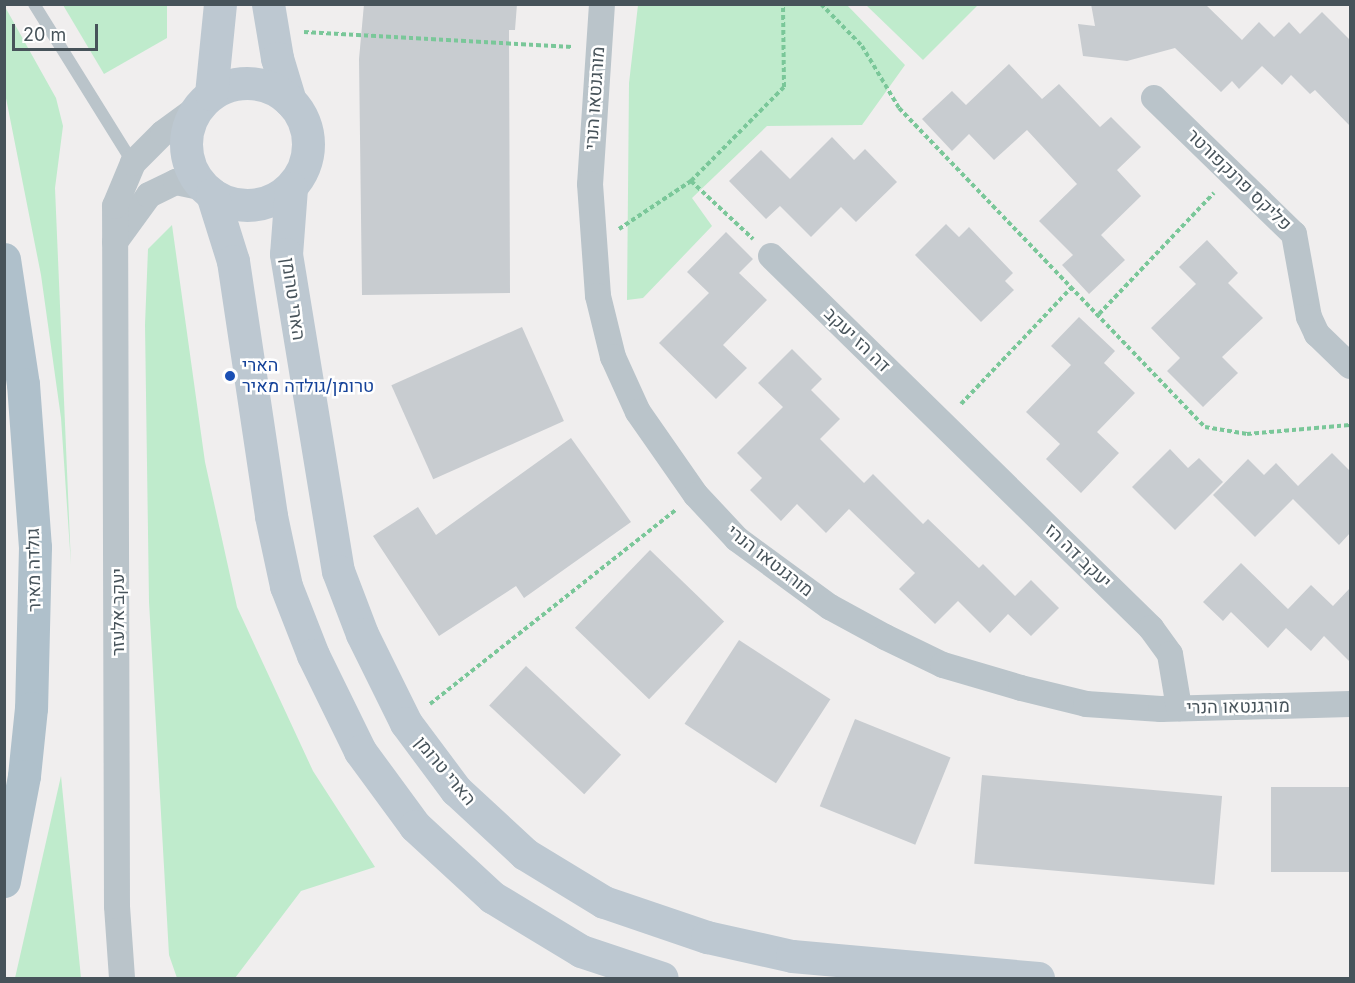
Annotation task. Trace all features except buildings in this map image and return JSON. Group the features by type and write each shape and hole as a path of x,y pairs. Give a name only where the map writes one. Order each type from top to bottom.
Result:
{"main road":[{"name":"גולדה מאיר","path":"4,259 23,384 35,568 30,719 24,776 4,881"}],"street":[{"path":"220,4 204,101 188,126 186,154 208,191 233,261 271,516 286,586 313,655 360,751 416,826 492,897 581,951 662,978"},
{"name":"מורגנטאו הנרי","path":"602,4 590,184 598,296 613,357 638,412 696,495 737,540 830,607 943,665 1086,704 1179,708 1350,704"},
{"path":"113,245 148,195 176,182 208,191 238,205 257,206 291,188 303,172 309,145 302,117 291,101 269,18"},
{"path":"204,101 228,86 256,84 275,90 291,101"},
{"name":"פליקס פרנקפורטר","path":"1154,98 1294,234 1302,260 1309,317 1317,334 1350,366"},
{"name":"יעקב אלעזר","path":"122,978 117,906 113,245 115,206 133,163 163,133 204,101"},
{"name":"הארי טרומן","path":"291,188 286,254 338,571 362,634 406,723 456,790 525,854 604,902 707,937 792,956 1038,978"},
{"name":"דה הז יעקב","path":"771,256 942,423"},
{"name":"יעקב דה הז","path":"942,423 1151,628 1170,654 1179,708"}],"lane":[{"path":"34,4 133,163"}],"path":[{"path":"593,245 691,181 784,87 783,4"},
{"path":"821,4 861,46 899,108 1205,427 1247,434 1350,425"},
{"path":"269,18 598,48"},
{"path":"1099,314 1233,173"},
{"path":"691,181 771,256"},
{"path":"942,423 1072,287"},
{"path":"406,723 696,495"}],"green space":[{"path":"4,5 56,98 63,126 55,188 71,565 61,418 41,275 5,93"},
{"path":"63,5 167,5 167,38 104,74"},
{"path":"638,5 847,5 905,65 862,125 767,126 692,198 712,226 643,298 627,300 629,83"},
{"path":"866,5 978,5 923,60"},
{"path":"172,225 205,462 237,607 313,771 375,867 301,891 235,978 177,978 169,955 149,602 145,325 148,249"},
{"path":"61,776 81,978 15,978"}],"place":[{"name":"הארי טרומן/גולדה מאיר","path":"230,376"}]}
